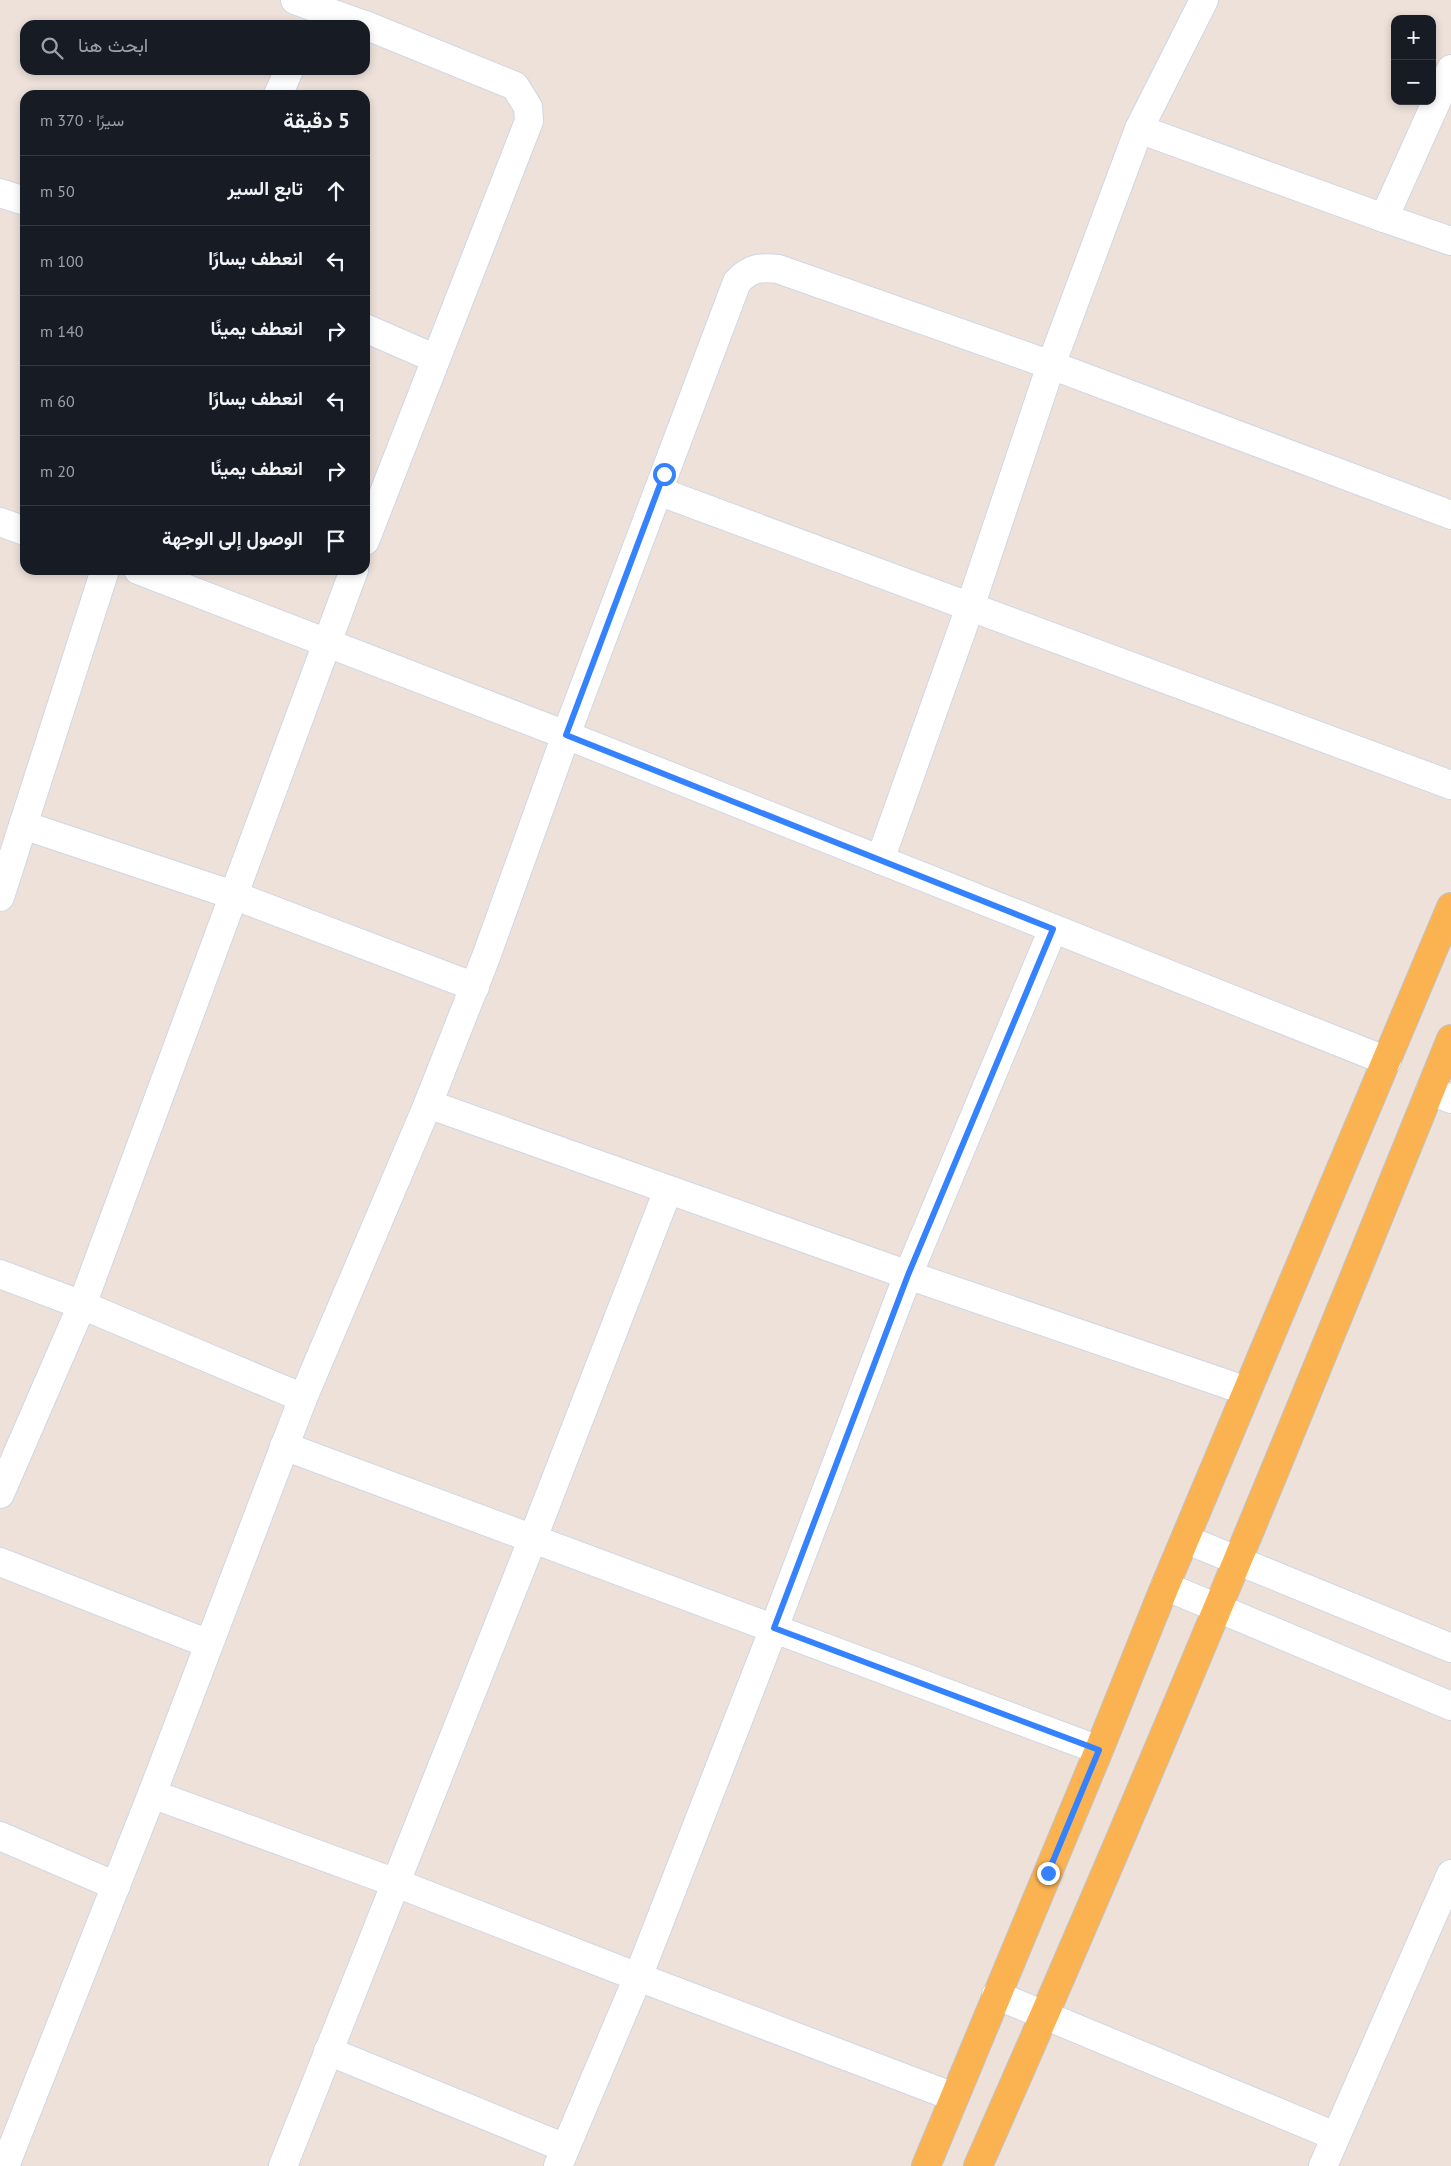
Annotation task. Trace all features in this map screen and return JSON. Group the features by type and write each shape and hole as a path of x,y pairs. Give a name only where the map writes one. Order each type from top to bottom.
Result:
{"main road":[{"path":"926,2166 1165,1586 1451,907"},
{"path":"978,2166 1045,2015 1218,1608 1440,1095 1451,1039"}],"street":[{"path":"880,860 970,607 1051,365 1139,129 1204,0"},
{"path":"309,8 348,20"},
{"path":"370,27 515,86 528,107 529,120 370,528"},
{"path":"1384,218 1451,69"},
{"path":"280,90 287,75"},
{"path":"1139,129 1451,241"},
{"path":"0,193 20,199"},
{"path":"5,2166 10,2124 116,1886 303,1398 428,1104 475,987 566,735 737,282 746,272 757,267 778,269 1051,365 1451,515"},
{"path":"370,330 436,359"},
{"path":"658,491 1451,785"},
{"path":"0,522 20,528"},
{"path":"0,897 103,575"},
{"path":"151,575 566,735 1387,1061"},
{"path":"0,1494 82,1305 326,641 352,575"},
{"path":"23,825 233,896 475,987"},
{"path":"328,2051 562,2157 638,1977 774,1628 908,1275 1053,929"},
{"path":"428,1104 908,1275 1247,1391"},
{"path":"283,2166 533,1538 668,1190"},
{"path":"0,1274 82,1305 303,1398"},
{"path":"284,1446 1099,1750"},
{"path":"1185,1539 1451,1648"},
{"path":"0,1562 209,1644"},
{"path":"1165,1586 1451,1706"},
{"path":"152,1794 396,1883 954,2097"},
{"path":"0,1836 116,1886"},
{"path":"1323,2166 1451,1874"},
{"path":"996,1995 1335,2136"}],"route":[{"path":"664,474 566,735 1053,929 908,1275 774,1628 1099,1750 1048,1873"}]}
